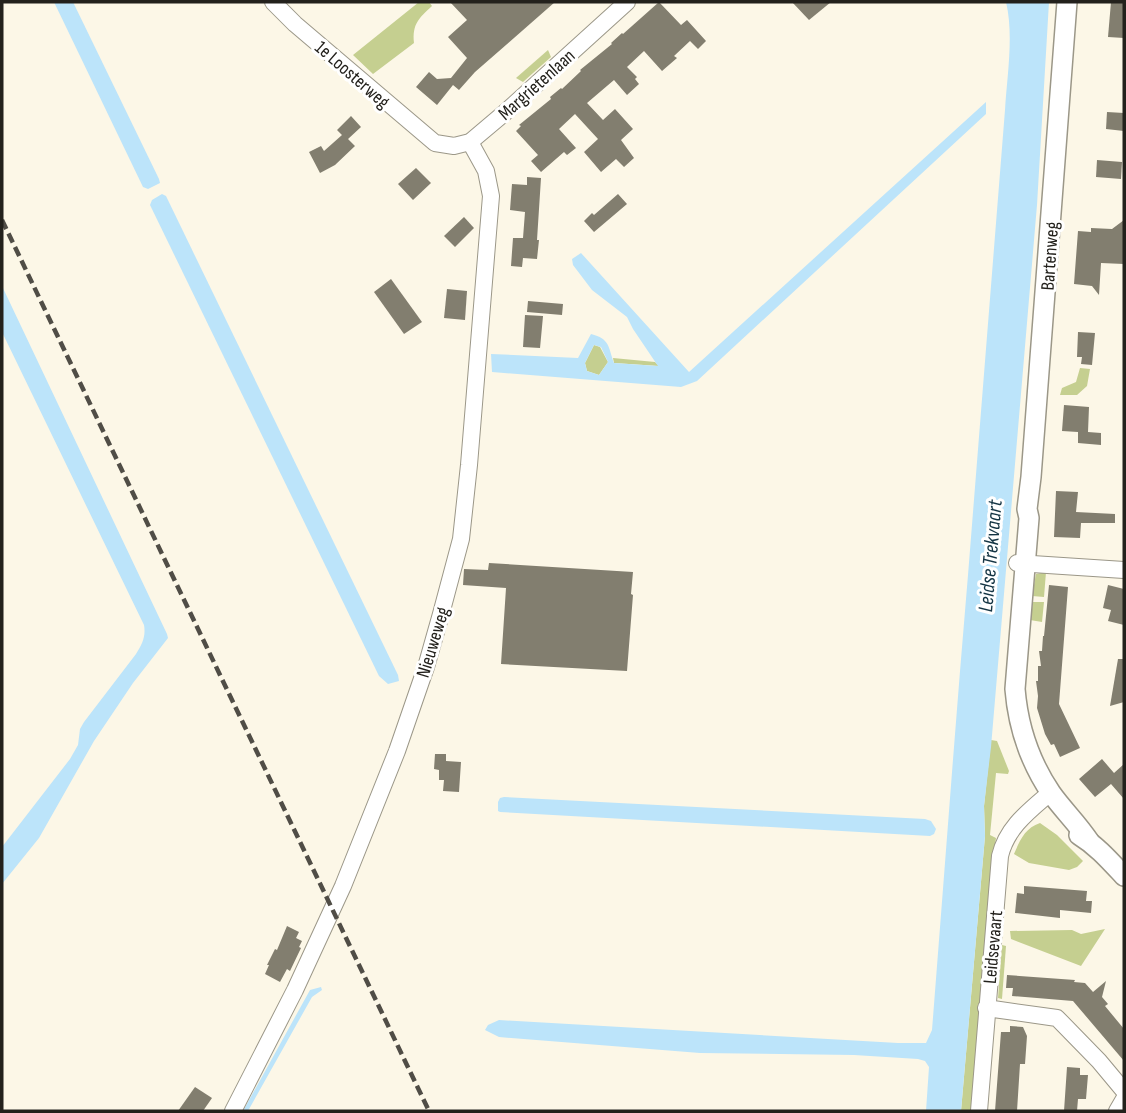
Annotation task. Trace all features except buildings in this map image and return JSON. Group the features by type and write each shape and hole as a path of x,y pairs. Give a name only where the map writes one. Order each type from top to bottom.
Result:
{"main road":[{"name":"Bartenweg","path":"1021,564 1021,523 1027,509 1031,477 1067,2"},
{"path":"1021,564 1008,673 1007,703 1014,740 1028,777 1047,796 1069,828 1089,841 1124,876"}],"street":[{"name":"1e Loosterweg","path":"273,2 295,24 435,143 454,146 470,142"},
{"name":"Margrietenlaan","path":"470,142 627,2"},
{"name":"Nieuweweg","path":"233,1111 344,886 411,711 461,539 471,453 491,196 486,171 470,142"},
{"path":"1021,564 1124,570"},
{"name":"Leidsevaart","path":"979,1111 1002,848 1018,821 1047,796"},
{"path":"986,1008 1057,1018 1124,1091"},
{"path":"1117,1111 1124,1100"}],"green space":[{"path":"419,2 429,2 432,6 417,22 414,43 373,74 353,55"},
{"path":"548,50 551,57 523,82 516,78"},
{"path":"594,345 600,347 608,362 599,375 587,371 585,363"},
{"path":"613,358 655,362 659,366 614,363"},
{"path":"1080,368 1090,369 1087,386 1077,395 1060,395 1062,388 1076,382"},
{"path":"1046,572 1044,597 1032,596 1036,574"},
{"path":"1033,602 1044,602 1042,622 1030,620"},
{"path":"991,740 997,741 1009,771 1008,774 996,773 990,835 996,838 972,1111 961,1111 985,836 984,806"},
{"path":"1040,823 1057,835 1083,861 1077,867 1069,870 1029,863 1014,854 1027,831"},
{"path":"1105,929 1081,966 1011,939 1010,931 1072,930 1081,934"},
{"path":"1002,945 1006,946 1002,999 998,998"}],"water":[{"path":"54,2 73,2 160,183 148,189 143,187"},
{"name":"Leidse Trekvaart","path":"1006,2 1049,2 1037,205 984,806 985,836 961,1111 926,1111 929,1067 925,1061 918,1059 854,1055 700,1053 499,1037 485,1030 488,1025 499,1020 926,1043 932,1030 1008,70 1010,28"},
{"path":"986,102 986,114 697,381 681,387 492,372 491,354 578,358 591,334 605,341 614,363 658,366 627,317 592,290 573,265 572,259 581,253 689,372","holes":["594,345 601,347 608,362 599,375 587,371 585,363"]},
{"path":"162,194 166,196 399,681 388,684 379,676 150,205 152,200"},
{"path":"2,286 168,638 133,683 94,741 39,838 2,884 2,847 70,759 78,745 80,729 84,722 136,654 143,640 144,625 2,332"},
{"path":"504,797 925,819 931,821 936,829 930,836 500,812 498,802"},
{"path":"321,987 322,990 312,997 248,1111 243,1111 310,990"}],"railway":[{"path":"2,220 429,1111"}]}
